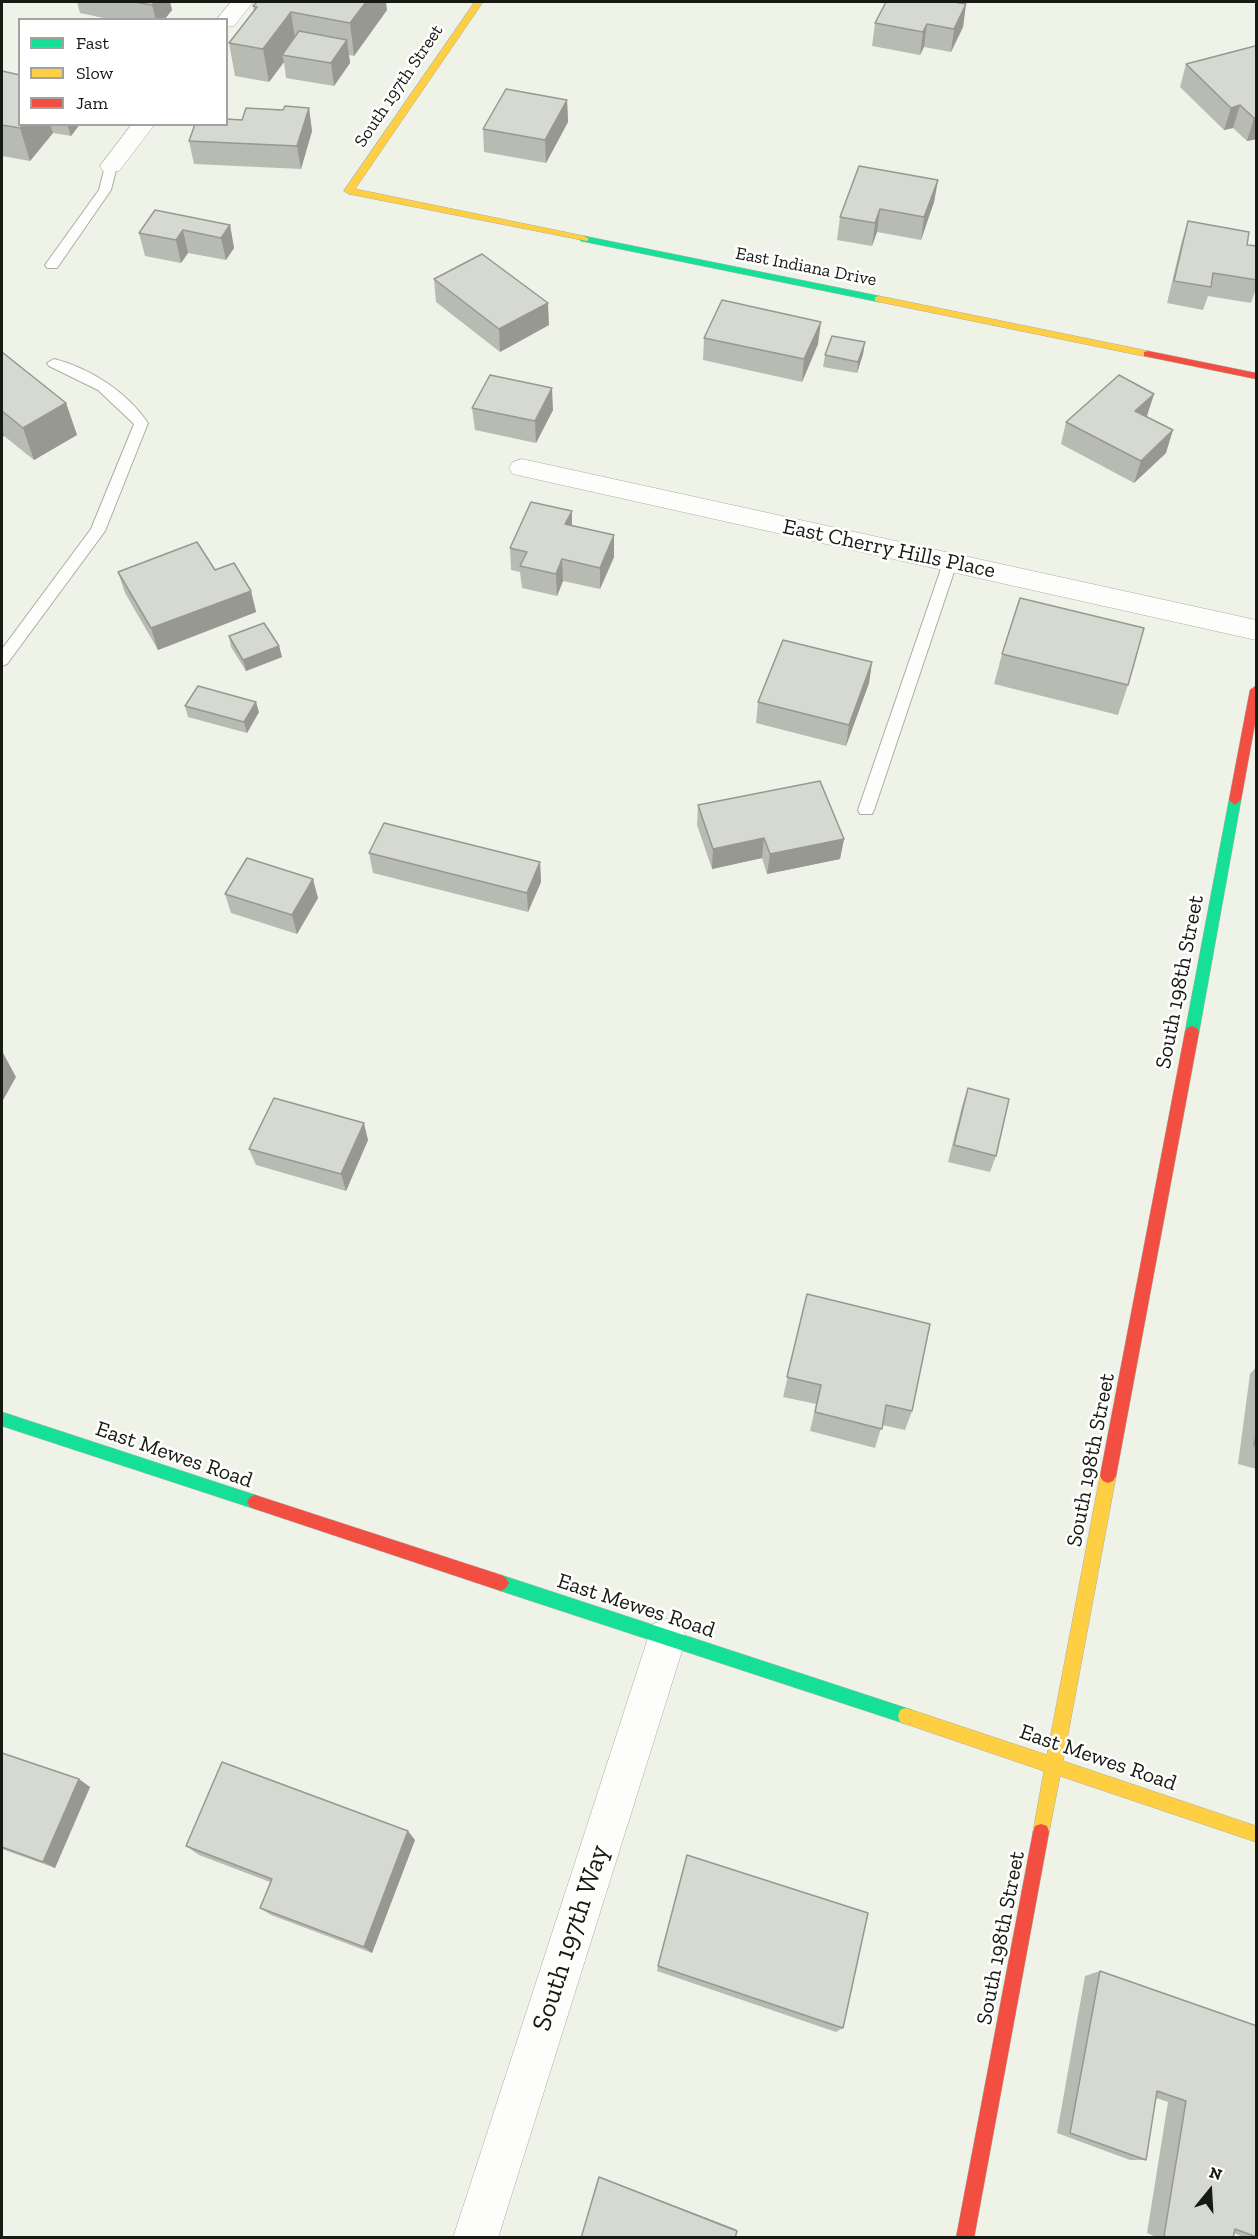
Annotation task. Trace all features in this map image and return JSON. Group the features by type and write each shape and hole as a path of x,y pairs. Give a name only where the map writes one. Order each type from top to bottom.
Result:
{"street":[{"path":"228,19 242,2"},
{"name":"South 197th Street","path":"349,191 478,2"},
{"path":"111,166 142,126"},
{"name":"East Indiana Drive","path":"349,191 1257,376"},
{"name":"East Cherry Hills Place","path":"522,468 1257,630"},
{"name":"South 198th Street","path":"965,2238 1257,690"},
{"name":"East Mewes Road","path":"2,1419 1055,1765 1257,1834"},
{"name":"South 197th Way","path":"475,2238 667,1638"}],"lane":[{"path":"52,265 105,190 111,166"},
{"path":"2,660 98,531 141,423 128,407 94,380 54,363"},
{"path":"866,810 950,563"}],"building":[{"path":"135,2 155,2 152,5"},
{"path":"257,2 366,2 350,23 291,12 263,49 229,43 257,7 253,6"},
{"path":"886,2 966,4 954,29 927,24 923,32 875,23"},
{"path":"299,31 347,40 331,63 282,55"},
{"path":"1255,46 1257,48 1257,118 1254,118 1240,105 1231,108 1186,64"},
{"path":"2,71 18,75 18,126 22,126 20,128 2,125"},
{"path":"506,89 567,100 545,140 483,129"},
{"path":"285,106 309,108 297,146 189,141 194,126 228,126 228,119 242,120 246,108 283,110"},
{"path":"859,166 938,180 924,217 880,209 875,223 840,217"},
{"path":"155,210 230,225 221,238 183,230 176,240 139,233"},
{"path":"1188,221 1249,232 1247,245 1257,246 1257,280 1213,273 1211,287 1174,281"},
{"path":"482,254 548,303 499,329 434,279"},
{"path":"722,300 821,322 804,359 704,338"},
{"path":"832,336 865,342 858,362 825,355"},
{"path":"2,352 66,403 23,428 2,411"},
{"path":"490,375 552,388 535,421 472,408"},
{"path":"1119,375 1154,394 1135,411 1173,430 1141,461 1066,422"},
{"path":"531,502 572,511 565,524 614,535 600,568 562,559 556,574 520,566 527,552 510,548"},
{"path":"197,542 215,570 234,563 251,591 151,628 118,572"},
{"path":"1020,598 1144,628 1128,685 1002,654"},
{"path":"264,623 279,646 243,660 229,636"},
{"path":"783,640 872,662 849,725 758,702"},
{"path":"198,686 256,702 244,722 185,706"},
{"path":"820,781 844,839 770,854 764,838 713,849 698,805"},
{"path":"384,823 540,862 527,893 369,853"},
{"path":"247,858 313,879 292,915 225,894"},
{"path":"968,1088 1009,1099 996,1156 954,1145"},
{"path":"274,1098 364,1123 341,1174 249,1149"},
{"path":"807,1294 930,1324 912,1411 886,1405 882,1429 815,1412 821,1385 787,1377"},
{"path":"1257,1430 1257,1446 1254,1445"},
{"path":"2,1753 79,1779 43,1862 2,1847"},
{"path":"222,1762 408,1831 364,1947 260,1908 272,1879 186,1846"},
{"path":"687,1855 868,1913 843,2028 658,1966"},
{"path":"1100,1971 1257,2026 1257,2237 1235,2229 1233,2238 1169,2238 1164,2236 1186,2101 1157,2091 1146,2160 1070,2133"},
{"path":"599,2177 737,2231 735,2238 581,2238"}],"traffic: fast":[{"path":"584,239 879,299"},
{"path":"1192,1032 1235,800"},
{"path":"2,1419 255,1502"},
{"path":"501,1583 906,1716"}],"traffic: slow":[{"path":"479,2 349,191 584,239"},
{"path":"879,299 1148,354"},
{"path":"1041,1832 1108,1476"},
{"path":"906,1716 1256,1834"}],"traffic: jam":[{"path":"1148,354 1256,376"},
{"path":"1235,800 1256,690"},
{"path":"1108,1476 1192,1032"},
{"path":"255,1502 501,1583"},
{"path":"965,2238 1041,1832"}]}
